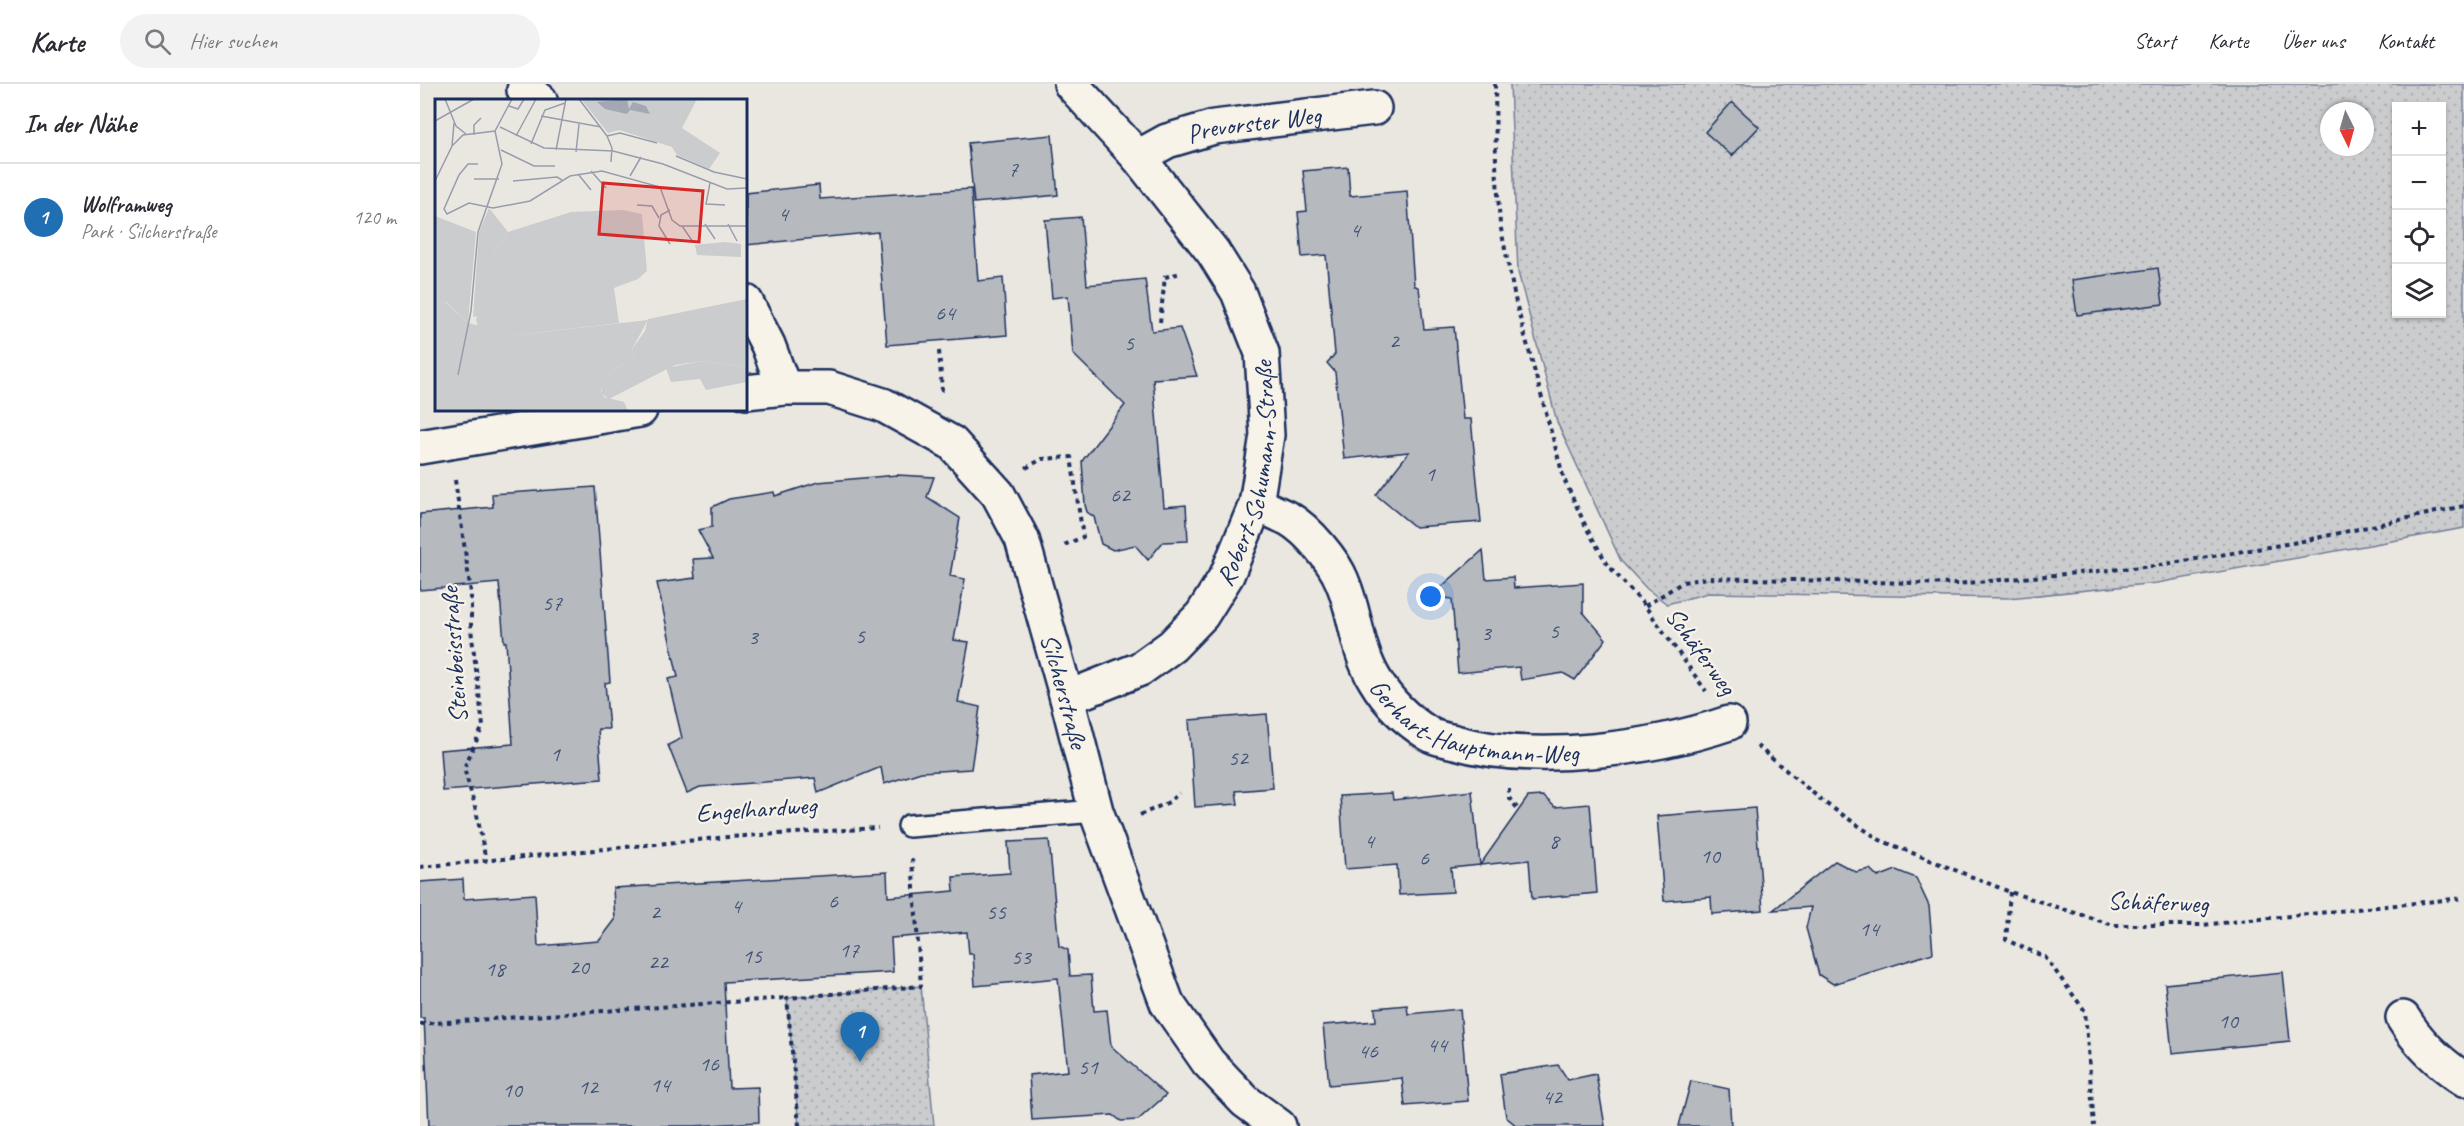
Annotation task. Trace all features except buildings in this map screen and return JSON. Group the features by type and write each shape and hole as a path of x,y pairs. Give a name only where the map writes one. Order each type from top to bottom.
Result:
{"street":[{"name":"Robert-Schumann-Straße","path":"1067,698 1140,669 1172,646 1202,615 1227,575 1256,504 1267,435 1262,352 1238,292 1220,262 1138,157 1071,84"},
{"name":"Prevorster Weg","path":"1138,157 1167,141 1214,127 1374,108"},
{"path":"747,304 768,345 784,388"},
{"name":"Silcherstraße","path":"747,392 784,388 829,388 884,405 952,443 998,494 1022,539 1096,811 1167,1003 1208,1062 1245,1101 1279,1126"},
{"path":"435,445 634,411"},
{"name":"Gerhart-Hauptmann-Weg","path":"1256,504 1292,520 1317,544 1342,581 1358,640 1374,680 1398,711 1431,735 1475,748 1522,754 1604,749 1689,736 1729,723"},
{"path":"2403,1018 2417,1040 2442,1065 2464,1079"}],"lane":[{"path":"909,826 1096,811"}],"path":[{"path":"1495,84 1496,165 1500,224 1516,303 1564,479 1587,529 1608,565 1645,606"},
{"path":"1160,322 1165,277 1220,262"},
{"path":"939,351 942,389"},
{"name":"Steinbeisstraße","path":"435,445 471,593 471,629 483,726 464,768 476,810 486,861"},
{"path":"1028,560 1083,537 1071,457"},
{"name":"Schäferweg","path":"2464,506 2298,543 2154,566 1956,584 1708,578 1683,582 1645,606 1729,723 1826,802 1880,840 2010,892 2113,925 2202,925 2464,898"},
{"path":"1151,810 1169,802 1179,793"},
{"path":"420,1024 787,999 921,986 909,826"},
{"name":"Engelhardweg","path":"420,867 728,837 909,826"},
{"path":"2010,892 2006,940 2045,957 2085,1011 2094,1126"},
{"path":"787,999 799,1126"}],"shaded area":[{"path":"1510,84 2464,84 2464,528 2157,583 2009,598 1708,593 1667,604 1647,589 1621,561 1557,422 1518,272"},
{"path":"921,986 934,1126 799,1126 787,998"}],"place":[{"name":"Wolframweg","path":"860,1062"}]}
